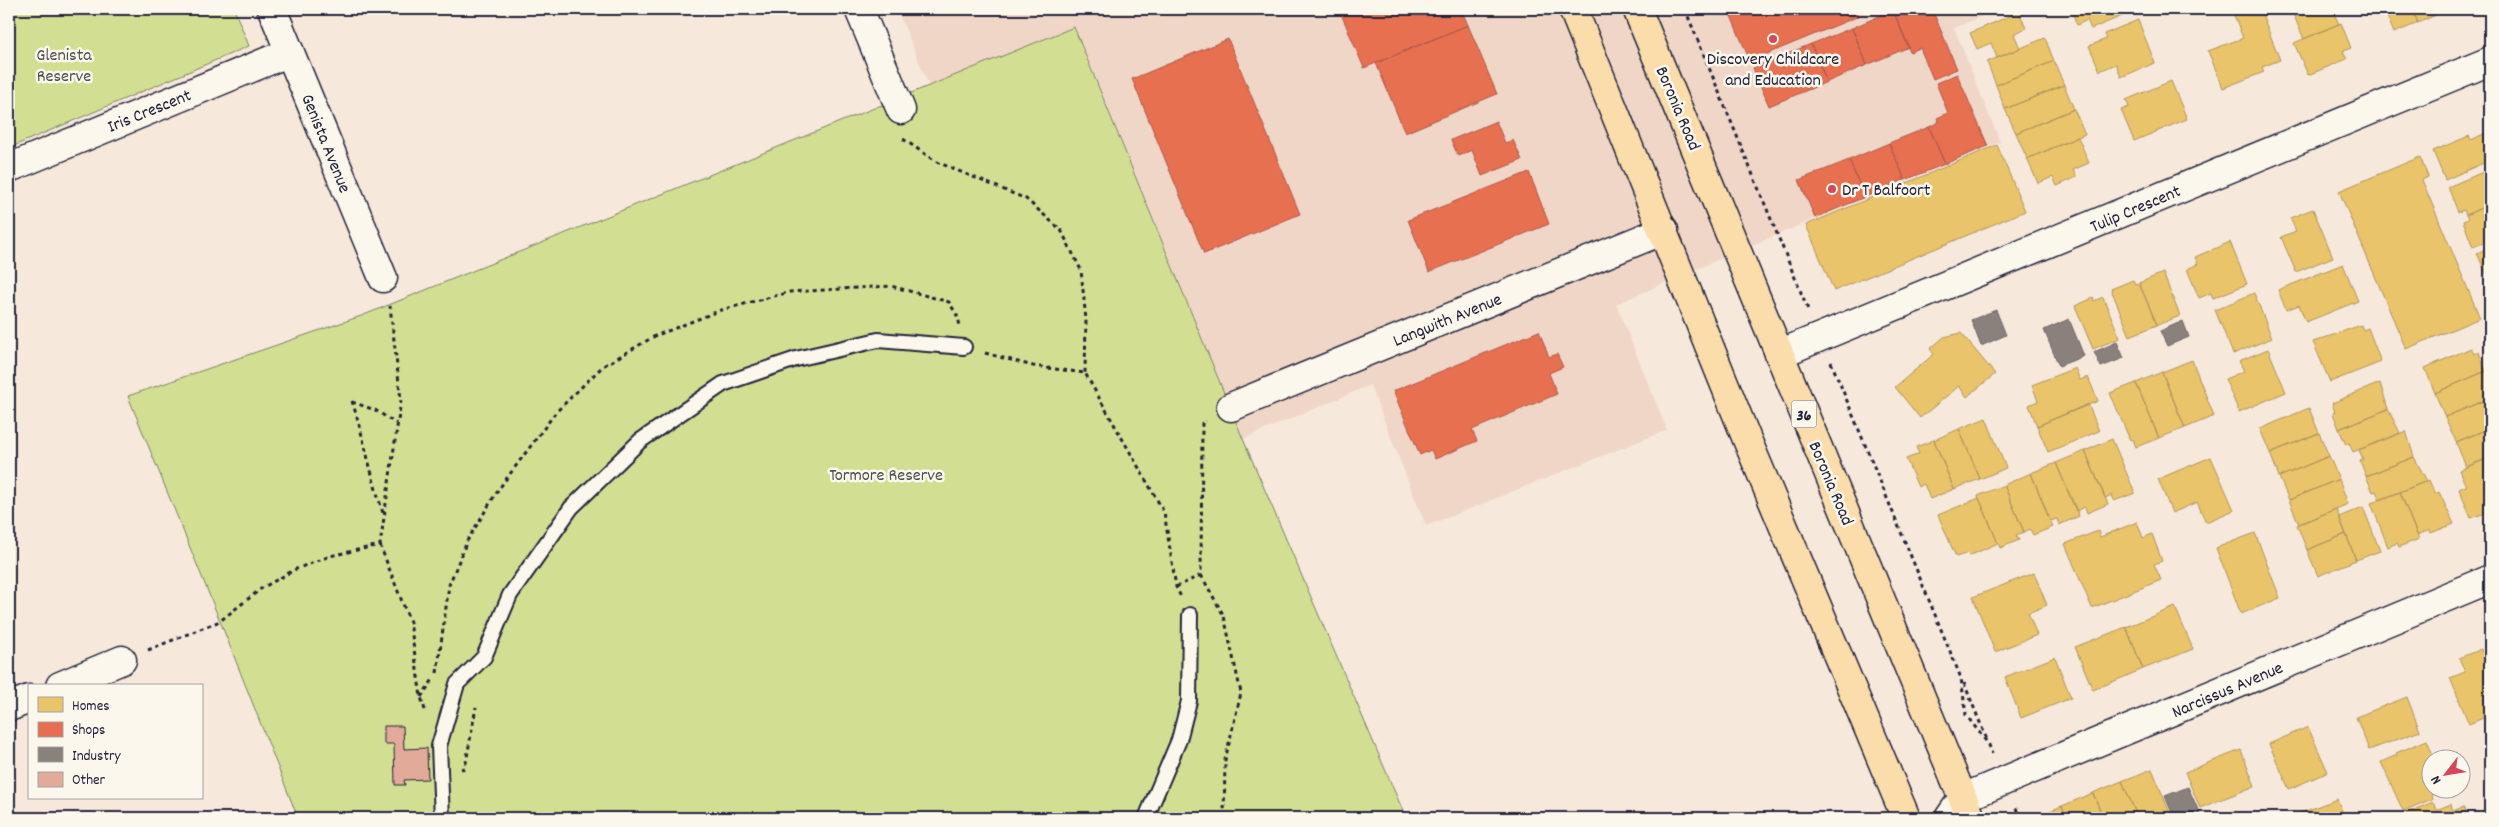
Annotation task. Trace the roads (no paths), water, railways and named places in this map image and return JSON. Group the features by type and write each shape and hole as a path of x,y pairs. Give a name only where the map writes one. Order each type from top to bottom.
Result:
{"main road":[{"path":"1573,9 1664,230 1746,437 1906,818"},
{"name":"Boronia Road","path":"1637,9 1704,167 1961,812"}],"street":[{"name":"Genista Avenue","path":"272,9 383,278"},
{"path":"860,9 900,122"},
{"name":"Iris Crescent","path":"9,168 290,52"},
{"name":"Tulip Crescent","path":"1779,354 2490,61"},
{"name":"Langwith Avenue","path":"1231,407 1664,230"},
{"name":"Narcissus Avenue","path":"1961,812 2490,579"},
{"path":"65,684 122,660"},
{"path":"9,707 28,699"}],"lane":[{"path":"442,818 440,746 457,684 484,657 510,595 570,508 640,441 723,384 796,360 878,340 964,347"},
{"path":"1146,818 1179,740 1189,701 1190,615"}],"place":[{"name":"Discovery Childcare and Education","path":"1773,39"},
{"name":"Dr T Balfoort","path":"1832,189"}],"park label":[{"name":"Glenista Reserve","path":"64,64"},
{"name":"Tormore Reserve","path":"886,474"}]}
